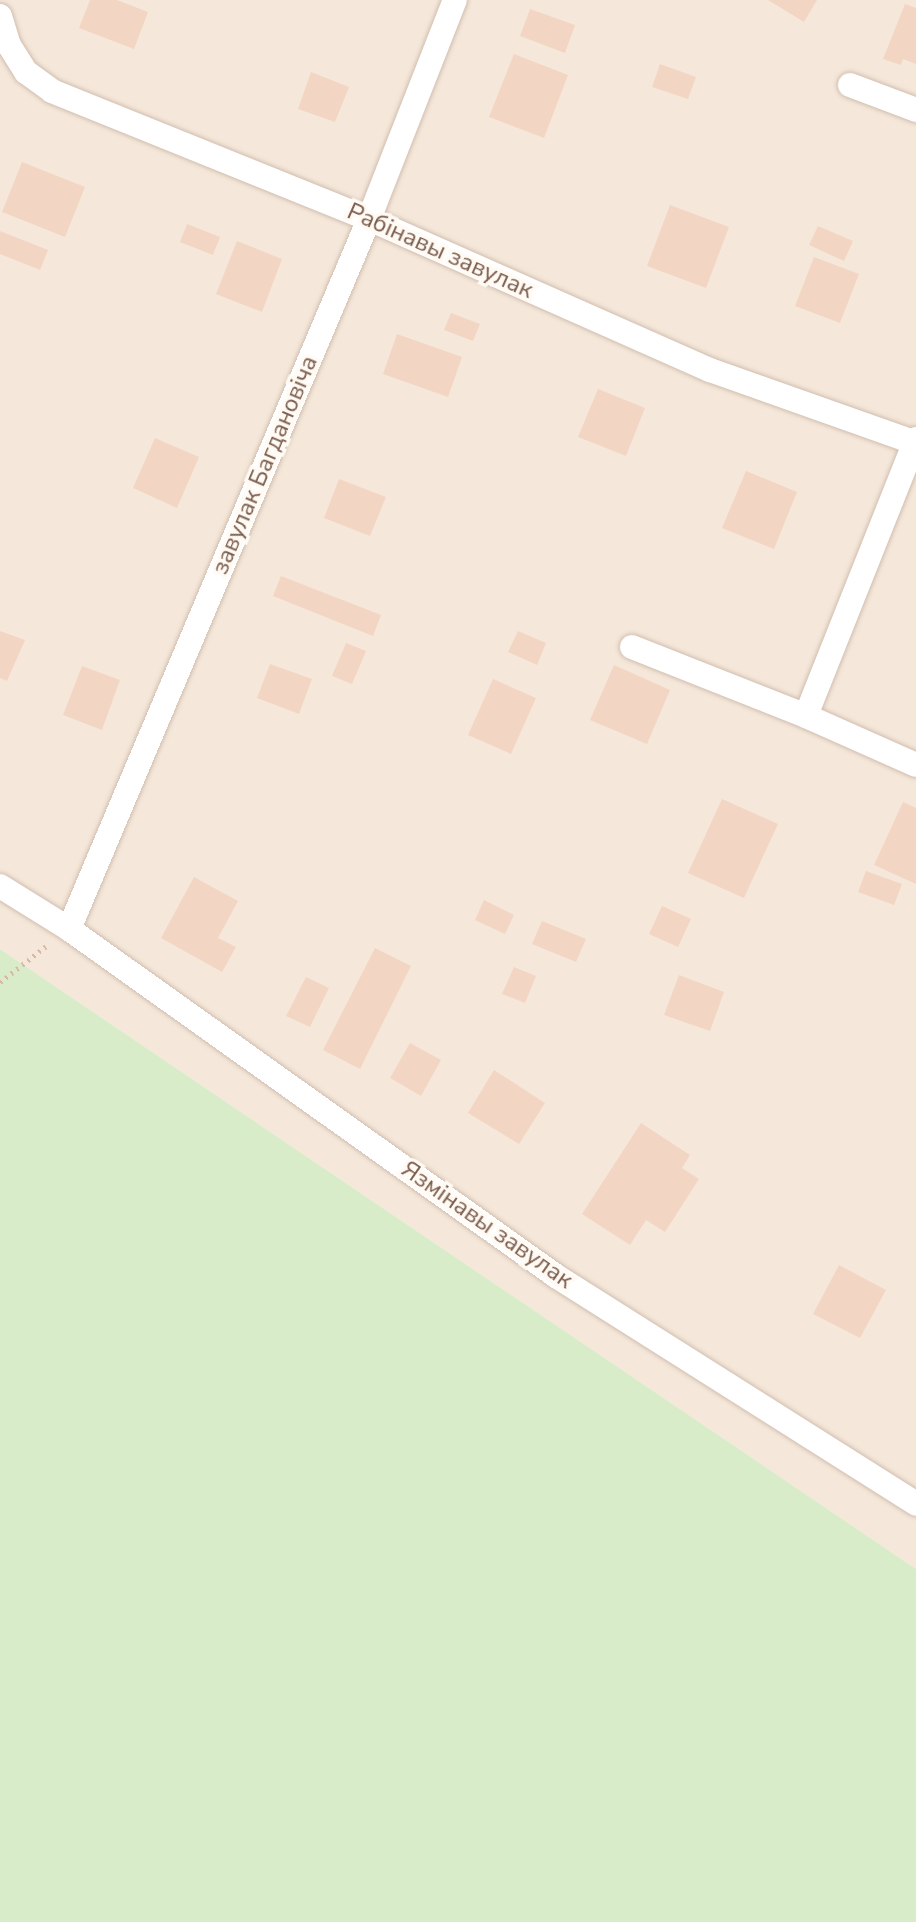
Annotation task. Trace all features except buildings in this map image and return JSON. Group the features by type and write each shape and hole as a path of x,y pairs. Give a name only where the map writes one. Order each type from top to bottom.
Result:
{"street":[{"name":"завулак Багдановіча","path":"69,929 369,219 455,0"},
{"name":"Рабінавы завулак","path":"0,16 9,45 26,72 52,91 369,219 710,370 916,442"},
{"path":"850,85 916,110"},
{"path":"806,716 916,442"},
{"path":"632,647 806,716 916,765"},
{"name":"Язмінавы завулак","path":"0,886 69,929 556,1276 916,1504"}],"path":[{"path":"0,982 69,929"}],"shaded area":[{"path":"0,0 916,0 916,1569 0,949"}],"green space":[{"path":"0,949 916,1569 916,1922 0,1922"}]}
